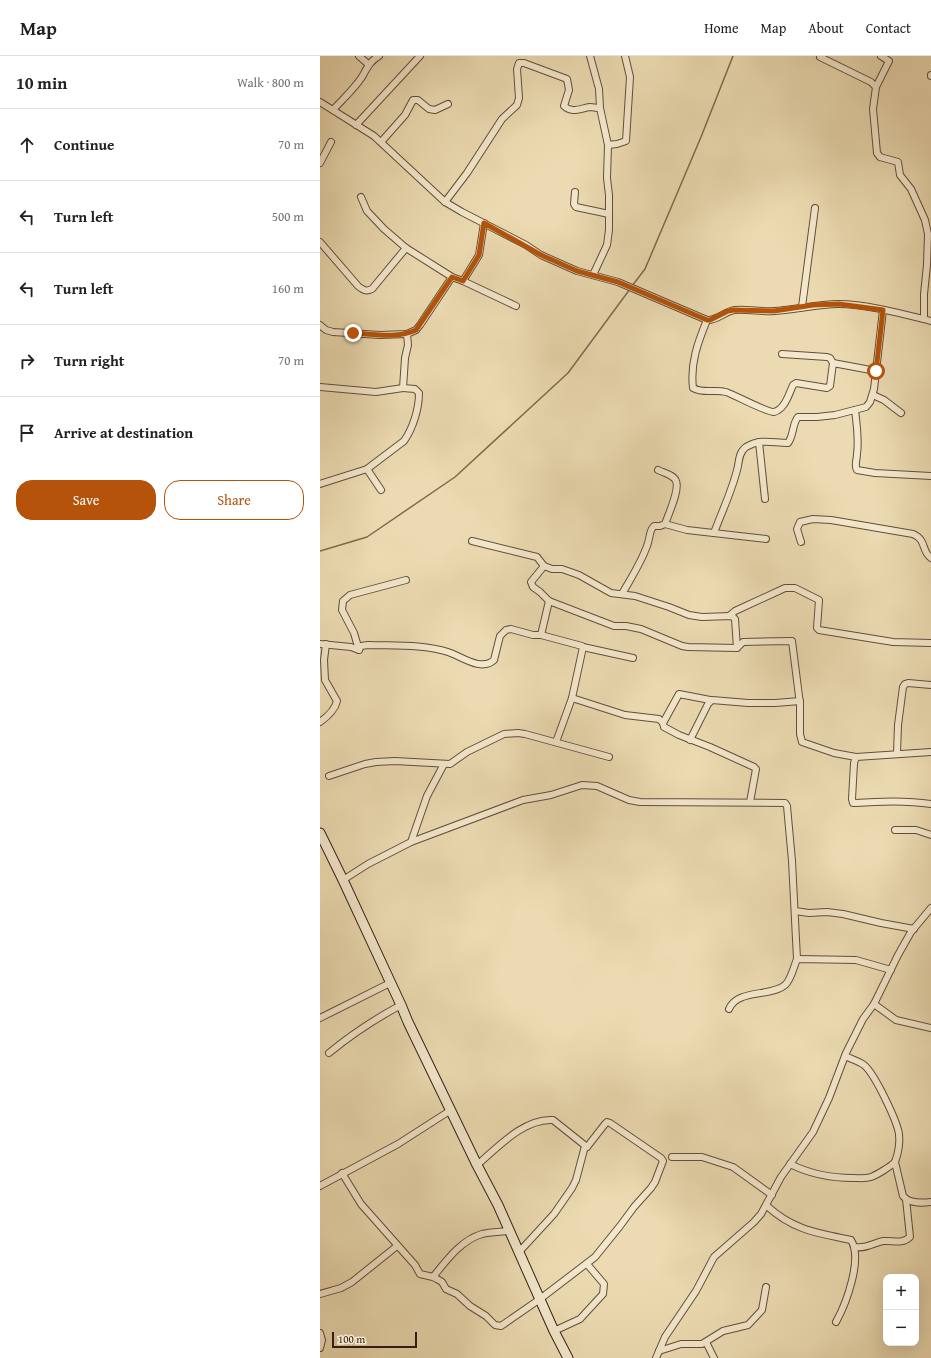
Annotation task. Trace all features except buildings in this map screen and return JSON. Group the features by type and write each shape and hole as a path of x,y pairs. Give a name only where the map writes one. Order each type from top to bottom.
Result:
{"main road":[{"path":"320,834 343,880 408,1022 498,1205 554,1331 568,1358"}],"street":[{"path":"359,56 368,64"},
{"path":"334,110 362,77 368,64 374,58 379,56"},
{"path":"356,125 420,56"},
{"path":"590,56 599,89 600,108 608,145 607,178 609,195 607,245 593,275"},
{"path":"608,145 626,141 630,77 625,56"},
{"path":"882,56 888,58 876,88 873,109 877,153 880,157 898,162 900,175 911,189 930,234 924,294 924,319"},
{"path":"820,57 871,82 876,88"},
{"path":"445,202 467,173 502,119 517,105 519,98 517,69 519,63 524,63 568,79 569,90 564,106 567,109 572,111 589,107 600,108"},
{"path":"380,142 405,115 414,100 418,100 429,109 435,110 448,104"},
{"path":"320,102 380,142 445,202 541,255 577,271 618,282 707,320 734,310 774,311 813,305 839,304 883,310 931,321"},
{"path":"320,163 331,142"},
{"path":"575,192 574,204 576,207 609,214"},
{"path":"361,197 367,211 384,229 406,248 452,277 516,306"},
{"path":"802,307 816,208"},
{"path":"463,281 479,255 484,223"},
{"path":"320,242 364,291 372,289 406,248"},
{"path":"320,325 326,330 333,332 380,335 407,334 416,330 420,325 452,277"},
{"path":"714,533 734,482 741,452 746,447 759,442 768,441 788,443 798,417 817,417 855,410 866,407 870,402 873,395 883,310"},
{"path":"707,320 699,339 692,368 693,388 696,390 725,392 770,412 774,412 783,405 793,385 796,383 827,388 830,386 833,363 830,358 782,354"},
{"path":"403,388 405,358 408,345 407,334"},
{"path":"833,363 876,371"},
{"path":"320,387 376,392 403,388 416,389 419,393 416,415 404,441 367,469 320,484"},
{"path":"873,395 884,400 901,412"},
{"path":"855,410 857,435 855,467 857,470 931,476"},
{"path":"759,442 765,500"},
{"path":"367,469 381,490"},
{"path":"658,470 671,476 676,481 677,489 665,524"},
{"path":"801,542 798,529 800,522 813,519 831,520 913,534 922,540 925,552 931,558"},
{"path":"622,594 645,552 652,528 654,526 665,524 687,530 766,539"},
{"path":"472,541 537,557 544,566 579,575 605,590 635,596 694,616 729,616 735,619 737,648"},
{"path":"544,566 531,583 533,587 549,601 614,626 626,626 641,629 682,646 693,648 737,648 743,642 792,641 800,701 800,734 802,743 834,753 856,757 931,752"},
{"path":"359,650 354,633 342,610 343,600 350,595 406,580"},
{"path":"729,616 735,611 774,592 789,587 795,588 819,600 817,628 819,630 893,642 931,643"},
{"path":"541,635 549,601"},
{"path":"359,650 361,646 368,645 423,648 446,651 481,665 487,664 494,660 500,636 506,630 511,629 633,658"},
{"path":"320,722 328,716 337,701 326,680 323,644 350,646 359,650"},
{"path":"556,742 572,698 583,647"},
{"path":"897,754 898,725 903,687 908,683 931,686"},
{"path":"663,723 680,694 710,700 715,699 748,703 800,701"},
{"path":"572,698 625,715 659,719 665,728 690,740 710,746 754,767 756,769 750,802"},
{"path":"690,740 710,700"},
{"path":"329,776 365,764 376,762 395,761 450,764 468,752 504,734 510,733 525,734 609,757"},
{"path":"856,757 854,763 852,799 854,803 901,802 931,804"},
{"path":"411,842 427,796 444,764"},
{"path":"343,880 368,864 411,842 523,800 551,795 582,785 597,786 634,801 783,803 787,806 797,959 787,984 776,990 748,995 734,1001 729,1009"},
{"path":"895,830 916,830 931,836"},
{"path":"656,1358 665,1337 696,1291 714,1257 754,1222 766,1206 781,1177 804,1147 829,1098 845,1056 863,1019 874,1004 898,954 914,929 931,908"},
{"path":"795,911 843,914 914,929"},
{"path":"797,959 856,960 891,970"},
{"path":"320,1018 390,982"},
{"path":"874,1004 896,1020 931,1028"},
{"path":"329,1053 348,1037 401,1005"},
{"path":"845,1056 859,1062 868,1070 885,1098 896,1124 899,1133 898,1151 895,1162 903,1196 911,1202 931,1202"},
{"path":"320,1186 398,1144 451,1110"},
{"path":"477,1165 517,1131 547,1120 553,1120 587,1147"},
{"path":"342,1173 361,1204 415,1265 420,1274 433,1277 442,1282 446,1289 457,1294 470,1306 498,1326 501,1326 587,1264 651,1188 655,1182 663,1160 607,1122 587,1147 585,1146 576,1180 572,1188 554,1214 519,1252"},
{"path":"672,1157 702,1157 733,1167 772,1194"},
{"path":"790,1164 807,1172 820,1175 835,1178 864,1179 874,1176 895,1162"},
{"path":"855,1247 871,1246 884,1241 899,1242 907,1240 910,1237 906,1199"},
{"path":"766,1206 790,1224 825,1235 851,1240 855,1247 851,1288 843,1310 836,1322"},
{"path":"433,1277 448,1257 468,1240 482,1234 509,1231"},
{"path":"320,1294 338,1290 352,1282 397,1246"},
{"path":"554,1331 580,1319 603,1294 604,1284 587,1264"},
{"path":"659,1351 681,1344 702,1344 723,1331 745,1327 754,1320 762,1310 766,1287"},
{"path":"320,1333 322,1340 320,1348"},
{"path":"706,1342 714,1358"}],"waterway":[{"path":"632,286 645,269 701,137 733,56"},
{"path":"320,551 367,537 455,477 568,373 630,289"}],"route":[{"path":"353,333 380,335 407,334 416,330 452,277 463,281 479,255 484,223 526,245 541,255 577,271 618,282 707,320 714,319 728,311 734,310 774,311 813,305 839,304 883,310 880,324 876,371"}]}
